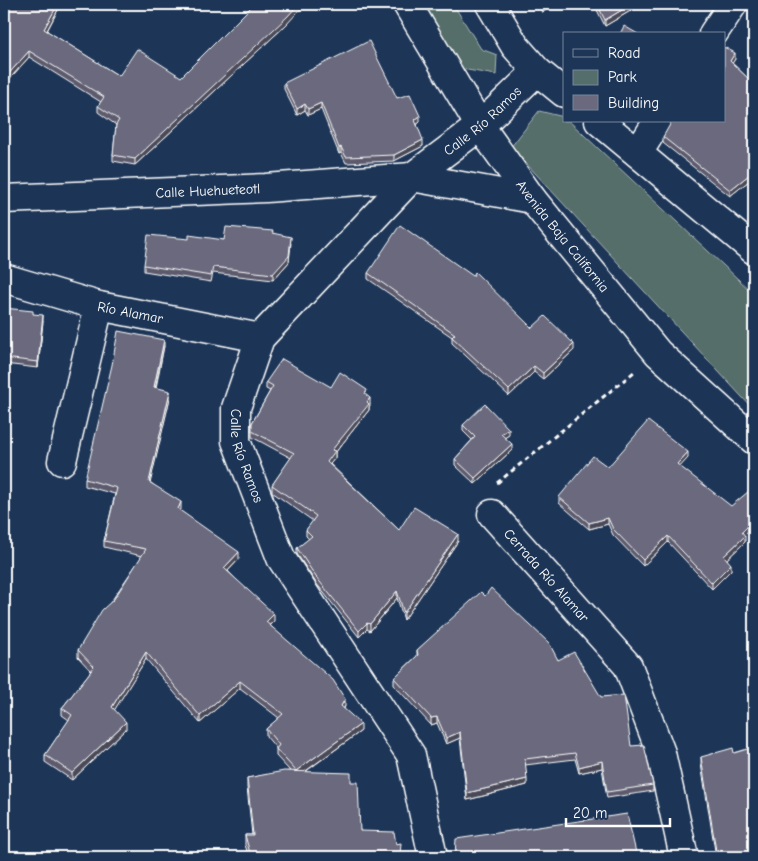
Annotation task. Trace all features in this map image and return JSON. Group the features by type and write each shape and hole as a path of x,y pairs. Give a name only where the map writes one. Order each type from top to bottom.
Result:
{"street":[{"name":"Avenida Baja California","path":"407,4 480,126 532,199 658,353 754,440"},
{"path":"490,4 514,46 537,71 563,92"},
{"path":"714,32 732,4"},
{"name":"Calle Río Ramos","path":"433,857 410,755 281,558 236,441 236,408 260,338 412,177 480,126 537,71"},
{"path":"600,122 749,239"},
{"path":"638,153 657,122"},
{"name":"Calle Huehueteotl","path":"4,199 266,188 412,177 532,199"},
{"name":"Río Alamar","path":"4,278 99,306 260,338"},
{"path":"62,461 99,306"},
{"name":"Cerrada Río Alamar","path":"492,514 628,666 661,753 684,857"}],"path":[{"path":"492,514 497,482 658,353"}],"green space":[{"path":"417,4 453,4 481,49 497,55 496,75 456,68"},
{"path":"539,111 563,117 563,122 570,122 754,294 754,410 511,147"}],"building":[{"path":"4,4 58,4 44,29 119,76 137,49 181,77 254,4 299,4 135,159 113,155 116,125 119,120 98,106 104,97 29,51 4,79"},
{"path":"597,4 632,4 605,20"},
{"path":"624,26 634,32 621,32"},
{"path":"369,41 397,98 410,94 420,116 415,120 423,140 394,155 346,157 341,147 339,148 321,103 308,109 305,104 297,109 284,83"},
{"path":"726,48 735,53 730,61 754,84 754,171 730,190 663,137 671,122 726,122"},
{"path":"400,225 473,276 475,272 532,328 545,316 574,344 543,373 534,366 509,390 452,337 455,334 368,273"},
{"path":"226,227 273,231 272,233 291,237 289,256 273,274 213,267 211,276 144,265 148,235 189,239 189,235 224,240"},
{"path":"4,308 33,311 33,314 43,315 38,362 4,358"},
{"path":"118,331 164,340 154,387 170,391 149,482 181,502 178,509 239,552 224,568 274,614 266,622 333,680 345,699 341,706 361,724 296,771 276,749 279,745 266,729 283,714 240,681 200,716 146,652 112,707 126,722 72,773 45,755 72,715 62,708 94,667 78,650 102,610 114,599 146,549 104,541 117,488 85,479 112,365"},
{"path":"282,359 331,387 340,372 367,390 365,394 370,398 367,402 369,404 332,450 335,451 327,462 399,530 414,507 458,534 404,613 397,591 370,624 367,623 359,631 316,577 297,548 312,536 306,530 316,516 272,485 294,453 252,431 252,423 273,386 266,382"},
{"path":"485,404 509,429 501,434 512,444 475,478 455,459 475,437 463,425"},
{"path":"648,421 688,452 677,464 731,506 754,487 754,520 742,532 745,536 724,556 731,564 712,583 668,536 643,560 613,529 608,518 589,523 559,497 593,456 608,467"},
{"path":"491,588 549,643 558,660 574,652 601,697 624,695 631,746 644,745 653,785 607,792 602,761 579,767 575,753 525,759 527,779 467,793 460,732 446,738 437,717 431,718 394,678 418,655 417,650 481,592 485,596"},
{"path":"754,747 754,857 717,857 701,757 733,748 734,753"},
{"path":"284,771 351,773 351,782 358,782 360,831 394,832 396,844 401,843 400,857 251,857 245,835 253,835 247,778"},
{"path":"627,814 637,857 455,857 456,839"}]}
